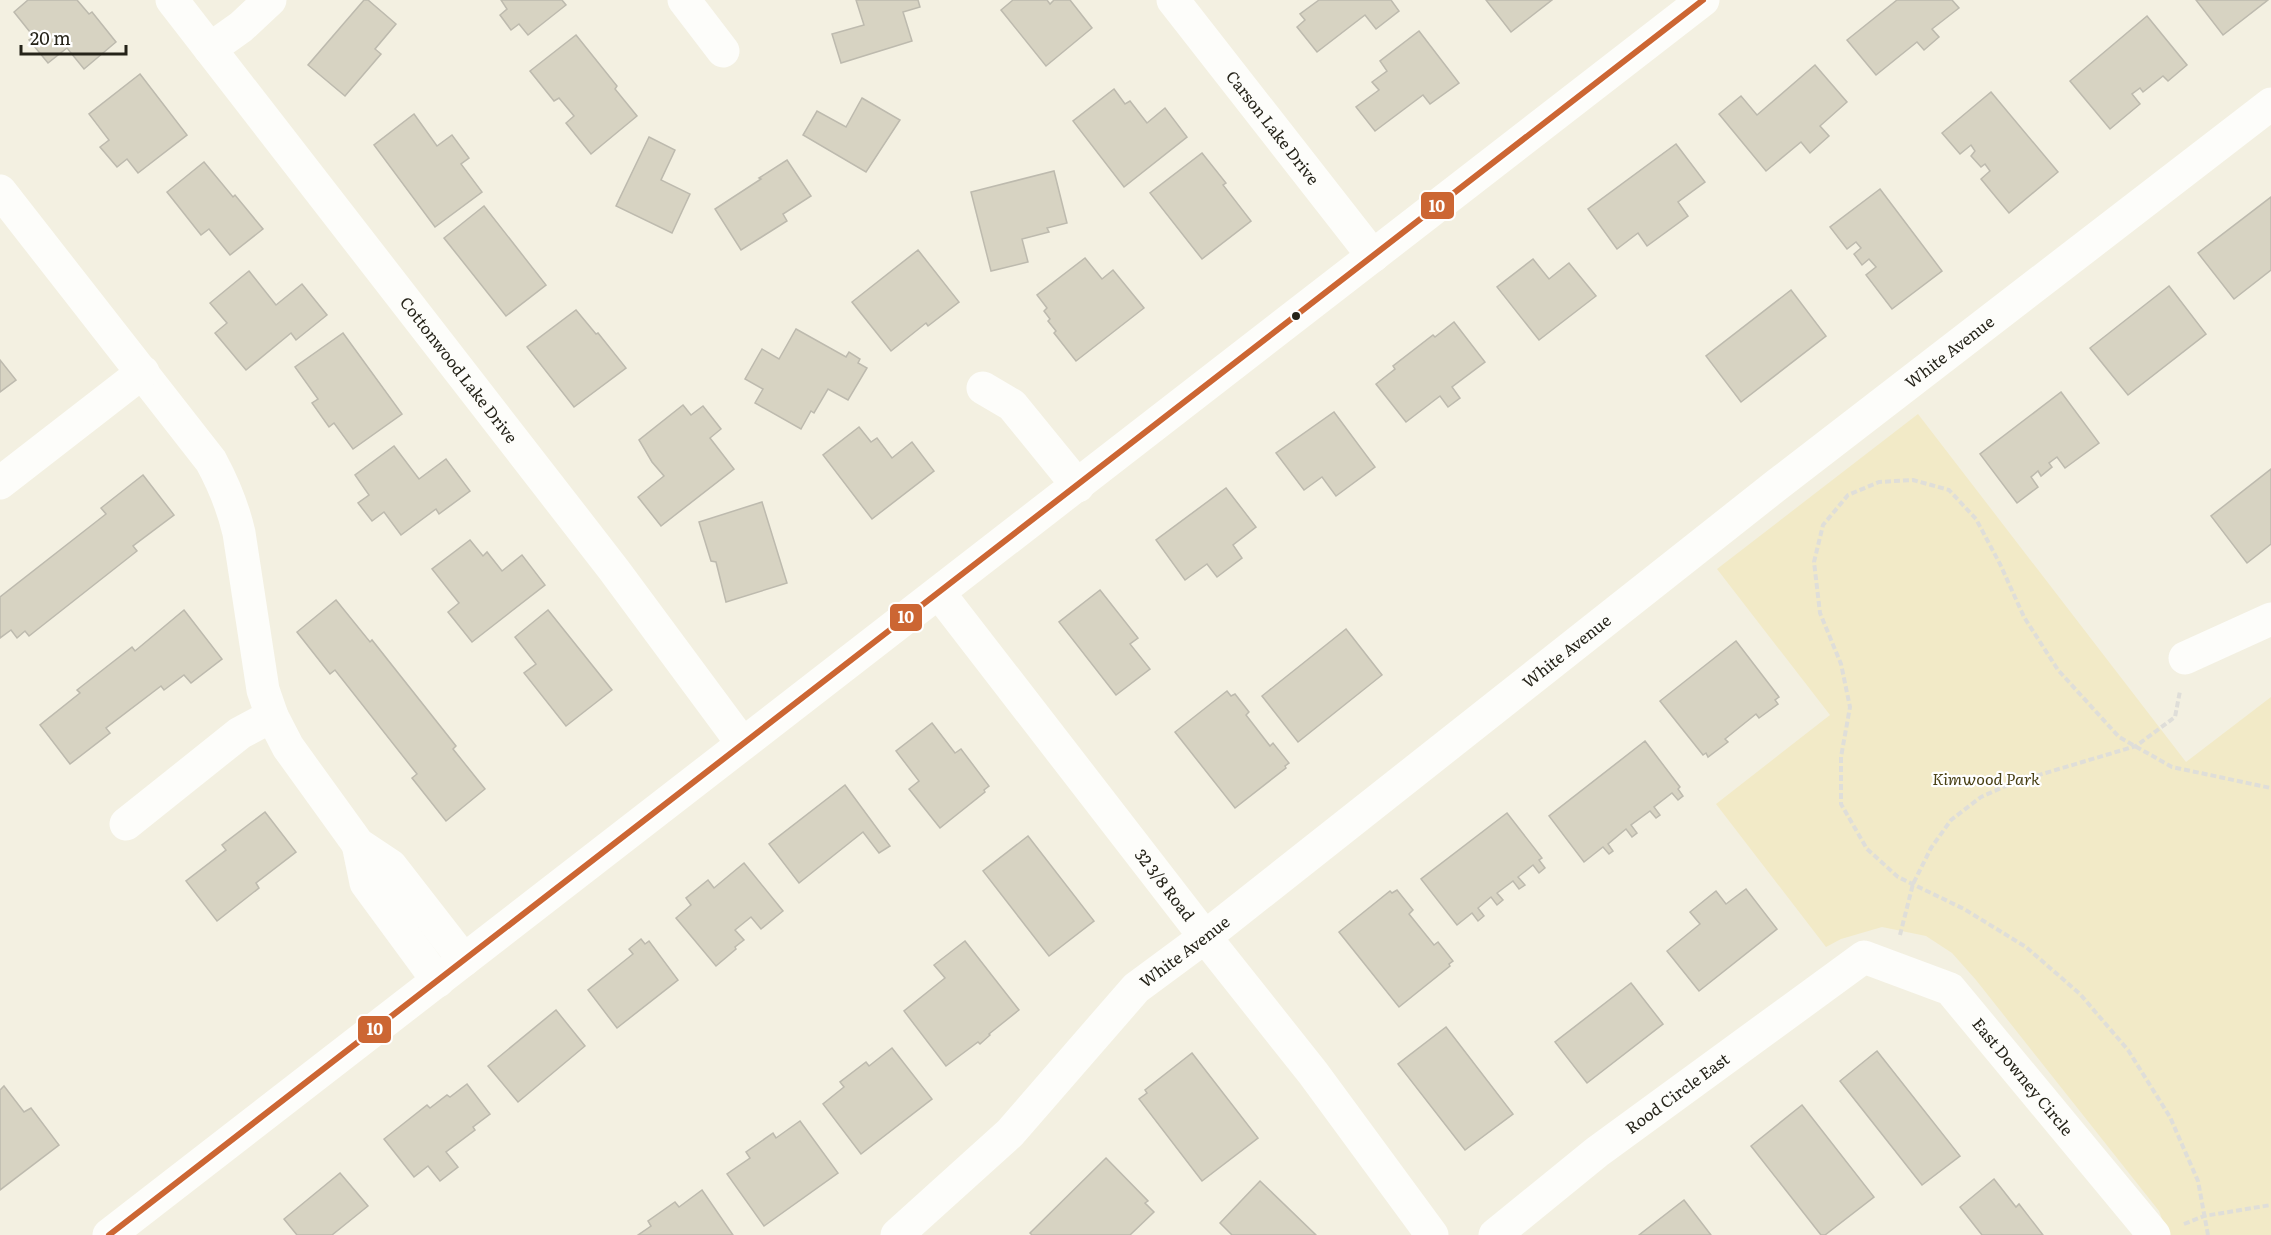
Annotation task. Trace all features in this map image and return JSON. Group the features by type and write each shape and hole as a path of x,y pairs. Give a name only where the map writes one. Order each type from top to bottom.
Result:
{"street":[{"name":"Cottonwood Lake Drive","path":"172,0 614,570 742,743"},
{"path":"210,49 241,27 270,0"},
{"path":"684,0 723,51"},
{"name":"Carson Lake Drive","path":"1173,0 1373,256"},
{"path":"109,1235 742,743 1078,486 1691,4"},
{"name":"White Avenue","path":"897,1235 1010,1133 1136,988 1778,484 2271,104"},
{"path":"0,191 211,461 224,483 233,507 263,690 272,716 288,747 357,844 391,866 464,960"},
{"path":"0,483 143,372"},
{"path":"983,388 1012,405 1078,486"},
{"name":"32 3/8 Road","path":"939,593 1313,1073 1432,1235"},
{"path":"2186,658 2271,619"},
{"path":"126,824 240,733 272,716"},
{"path":"357,844 366,884 438,981"},
{"name":"East Downey Circle","path":"1877,962 1950,989 2154,1235"},
{"name":"Rood Circle East","path":"1495,1235 1597,1152 1877,962"}],"path":[{"path":"2208,1235 2198,1181 2170,1117 2128,1050 2080,994 2026,947 1964,909 1898,877 1867,849 1841,804 1841,757 1850,707 1841,664 1820,613 1814,562 1823,525 1848,495 1879,482 1913,480 1949,490 1976,519 2024,617 2058,670 2119,737 2172,767 2271,788"},
{"path":"1877,962 1931,848 1951,820 1981,796 2012,783 2136,746 2175,717 2186,658"},
{"path":"2154,1235 2204,1216 2271,1205"}],"green space":[{"name":"Kimwood Park","path":"1918,414 2186,762 2271,697 2271,1235 2168,1235 2159,1211 1976,980 1952,953 1926,936 1882,927 1841,939 1826,947 1716,804 1830,715 1717,569"}],"building":[{"path":"28,0 77,0 89,14 92,12 116,42 84,69 67,48 48,63 29,40 34,37 14,12"},
{"path":"364,0 368,0 396,24 375,49 381,54 345,96 308,65"},
{"path":"501,0 562,0 566,5 528,35 519,24 511,30 500,15 507,9"},
{"path":"856,0 918,0 920,7 903,12 912,41 841,63 832,34 864,25"},
{"path":"1013,0 1047,0 1050,4 1054,0 1070,0 1092,28 1046,66 1001,10"},
{"path":"1319,0 1391,0 1399,11 1376,29 1365,15 1317,52 1297,27 1305,20 1300,14"},
{"path":"1486,0 1552,0 1511,32"},
{"path":"1897,0 1952,0 1959,8 1932,29 1939,37 1924,50 1917,42 1876,75 1847,40"},
{"path":"2196,0 2268,0 2223,35"},
{"path":"2147,16 2187,65 2168,81 2163,76 2143,92 2140,88 2132,94 2140,104 2110,129 2070,81"},
{"path":"1419,31 1459,83 1430,104 1423,95 1375,131 1356,107 1379,90 1372,82 1387,71 1380,61"},
{"path":"576,35 617,86 615,89 637,116 591,154 566,123 574,116 559,98 554,101 530,71"},
{"path":"1815,65 1847,102 1820,126 1829,136 1810,153 1801,142 1766,171 1719,114 1741,96 1757,115"},
{"path":"140,74 187,135 138,173 127,159 117,167 100,147 109,140 89,114"},
{"path":"1114,89 1125,104 1130,101 1147,123 1165,108 1187,137 1124,187 1073,121"},
{"path":"1991,92 2058,172 2009,213 1981,179 1990,171 1985,164 1981,167 1971,156 1975,151 1971,145 1960,154 1942,133"},
{"path":"862,98 900,120 866,172 803,135 817,111 846,127"},
{"path":"414,114 437,146 452,135 469,158 461,164 482,192 435,227 374,145"},
{"path":"649,137 675,150 661,180 690,194 672,233 616,206"},
{"path":"1676,144 1705,182 1678,202 1688,216 1647,246 1638,233 1617,249 1588,209"},
{"path":"1202,153 1226,183 1223,185 1251,221 1202,259 1150,193"},
{"path":"787,160 811,196 783,214 787,221 741,250 715,209"},
{"path":"204,162 263,229 230,255 209,229 201,235 167,192"},
{"path":"1054,171 1067,223 1047,228 1049,232 1022,239 1028,262 991,271 971,192"},
{"path":"1880,189 1942,271 1892,309 1866,275 1876,267 1869,259 1862,265 1854,254 1861,248 1856,242 1847,249 1830,227"},
{"path":"2271,197 2271,270 2234,299 2198,253"},
{"path":"484,206 546,285 506,316 444,238"},
{"path":"918,250 959,302 928,326 926,323 891,351 852,302"},
{"path":"1085,258 1102,279 1113,270 1144,308 1076,361 1054,333 1056,331 1044,311 1047,308 1037,295"},
{"path":"1533,259 1549,279 1569,263 1596,296 1539,340 1497,287"},
{"path":"249,271 276,305 302,284 327,315 296,340 291,333 246,370 215,333 227,323 210,303"},
{"path":"2169,286 2206,334 2128,395 2090,348"},
{"path":"1791,290 1826,336 1741,402 1706,356"},
{"path":"576,310 626,368 574,407 527,347"},
{"path":"1454,322 1485,362 1452,387 1460,398 1448,407 1440,396 1406,422 1376,384 1395,369 1393,366"},
{"path":"796,329 846,357 849,352 860,359 858,363 867,368 848,400 828,389 814,413 811,411 801,429 755,403 763,389 745,379 762,349 779,359"},
{"path":"343,333 402,414 353,449 334,423 329,427 312,403 318,399 295,367"},
{"path":"0,360 16,380 0,392"},
{"path":"2061,392 2099,443 2065,468 2057,457 2049,463 2052,467 2041,476 2038,471 2031,477 2038,487 2017,503 1980,454"},
{"path":"683,405 691,415 703,406 721,429 710,438 734,469 661,526 638,497 664,476 652,462 639,440"},
{"path":"1334,412 1375,467 1336,496 1322,477 1304,490 1276,453"},
{"path":"859,427 871,442 877,438 892,458 912,442 934,471 872,519 823,455"},
{"path":"394,446 419,479 446,459 470,491 439,514 436,509 401,535 384,512 372,521 358,503 369,495 355,475"},
{"path":"2271,469 2271,544 2247,563 2211,516"},
{"path":"143,475 174,515 133,546 137,551 29,636 25,631 17,638 11,630 0,638 0,597 106,514 101,508"},
{"path":"1226,488 1256,527 1233,545 1242,558 1217,577 1207,564 1185,580 1156,540"},
{"path":"762,502 787,583 726,602 716,562 711,561 699,522"},
{"path":"470,540 483,556 487,552 502,571 522,555 545,585 472,642 448,612 459,603 432,569"},
{"path":"1100,590 1138,638 1130,644 1150,669 1116,695 1059,622"},
{"path":"336,600 370,642 372,640 456,746 453,749 485,789 446,821 412,778 417,774 335,670 330,674 297,632"},
{"path":"184,610 222,659 191,683 184,675 164,690 161,686 106,728 110,733 70,764 40,725 80,693 77,690 132,647 135,651"},
{"path":"548,610 612,690 566,726 524,673 536,664 515,637"},
{"path":"1346,629 1382,675 1298,742 1262,696"},
{"path":"1736,641 1779,697 1775,700 1778,704 1759,718 1756,714 1725,739 1728,742 1708,757 1706,753 1703,755 1660,701"},
{"path":"1227,691 1231,696 1235,694 1249,712 1246,715 1270,746 1273,743 1289,763 1285,766 1286,768 1235,808 1175,732"},
{"path":"932,723 955,753 961,749 989,786 984,790 985,792 940,828 909,789 919,781 896,751"},
{"path":"1645,741 1680,787 1678,789 1683,796 1678,800 1672,793 1654,807 1660,815 1656,818 1650,811 1631,825 1637,833 1632,837 1626,829 1608,844 1613,851 1609,854 1603,847 1584,862 1549,816"},
{"path":"845,785 890,846 879,853 863,832 799,883 769,844"},
{"path":"265,812 296,852 256,883 259,888 217,921 186,881 226,850 222,845"},
{"path":"1507,813 1542,858 1539,860 1545,868 1539,873 1533,865 1518,877 1525,885 1519,889 1513,881 1497,893 1503,900 1497,905 1491,897 1478,908 1484,916 1478,921 1472,913 1457,925 1421,879"},
{"path":"1028,836 1094,921 1049,956 983,871"},
{"path":"744,863 783,911 761,929 751,917 735,930 744,940 716,966 676,918 691,905 686,898 708,880 714,888"},
{"path":"1746,889 1777,929 1699,991 1667,951 1700,924 1690,912 1716,891 1726,904"},
{"path":"1397,890 1413,910 1409,914 1434,945 1438,942 1453,961 1449,964 1450,966 1399,1007 1339,932 1390,891 1392,893"},
{"path":"641,939 645,944 649,941 678,980 617,1028 588,990 633,954 629,949"},
{"path":"965,941 1019,1010 980,1044 978,1042 946,1066 904,1011 945,978 934,965"},
{"path":"1631,983 1663,1024 1587,1083 1555,1042"},
{"path":"556,1010 585,1046 518,1102 488,1066"},
{"path":"1446,1027 1513,1114 1465,1150 1398,1064"},
{"path":"892,1048 932,1099 861,1154 823,1104 844,1087 840,1082 866,1062 869,1066"},
{"path":"1877,1051 1960,1156 1922,1185 1840,1081"},
{"path":"1192,1053 1258,1138 1202,1181 1139,1099 1147,1093 1145,1090"},
{"path":"467,1084 490,1114 473,1127 475,1130 446,1152 458,1167 440,1181 428,1166 414,1177 384,1139 427,1105 430,1108"},
{"path":"4,1086 24,1112 31,1108 59,1145 0,1190 0,1090"},
{"path":"1802,1105 1874,1197 1825,1235 1821,1235 1751,1146"},
{"path":"800,1121 838,1173 764,1226 727,1174 750,1158 746,1152 773,1133 776,1138"},
{"path":"1106,1158 1148,1201 1145,1203 1154,1212 1130,1235 1032,1235 1030,1233"},
{"path":"340,1173 368,1206 332,1235 297,1235 284,1219"},
{"path":"1994,1179 2016,1207 2019,1204 2043,1235 1982,1235 1960,1207"},
{"path":"1260,1181 1316,1235 1232,1235 1220,1223"},
{"path":"702,1190 733,1235 638,1235 651,1226 648,1221 675,1202 679,1207"},
{"path":"1684,1200 1711,1235 1639,1235"}],"transit line":[{"name":"10","path":"109,1235 1703,0"}]}
